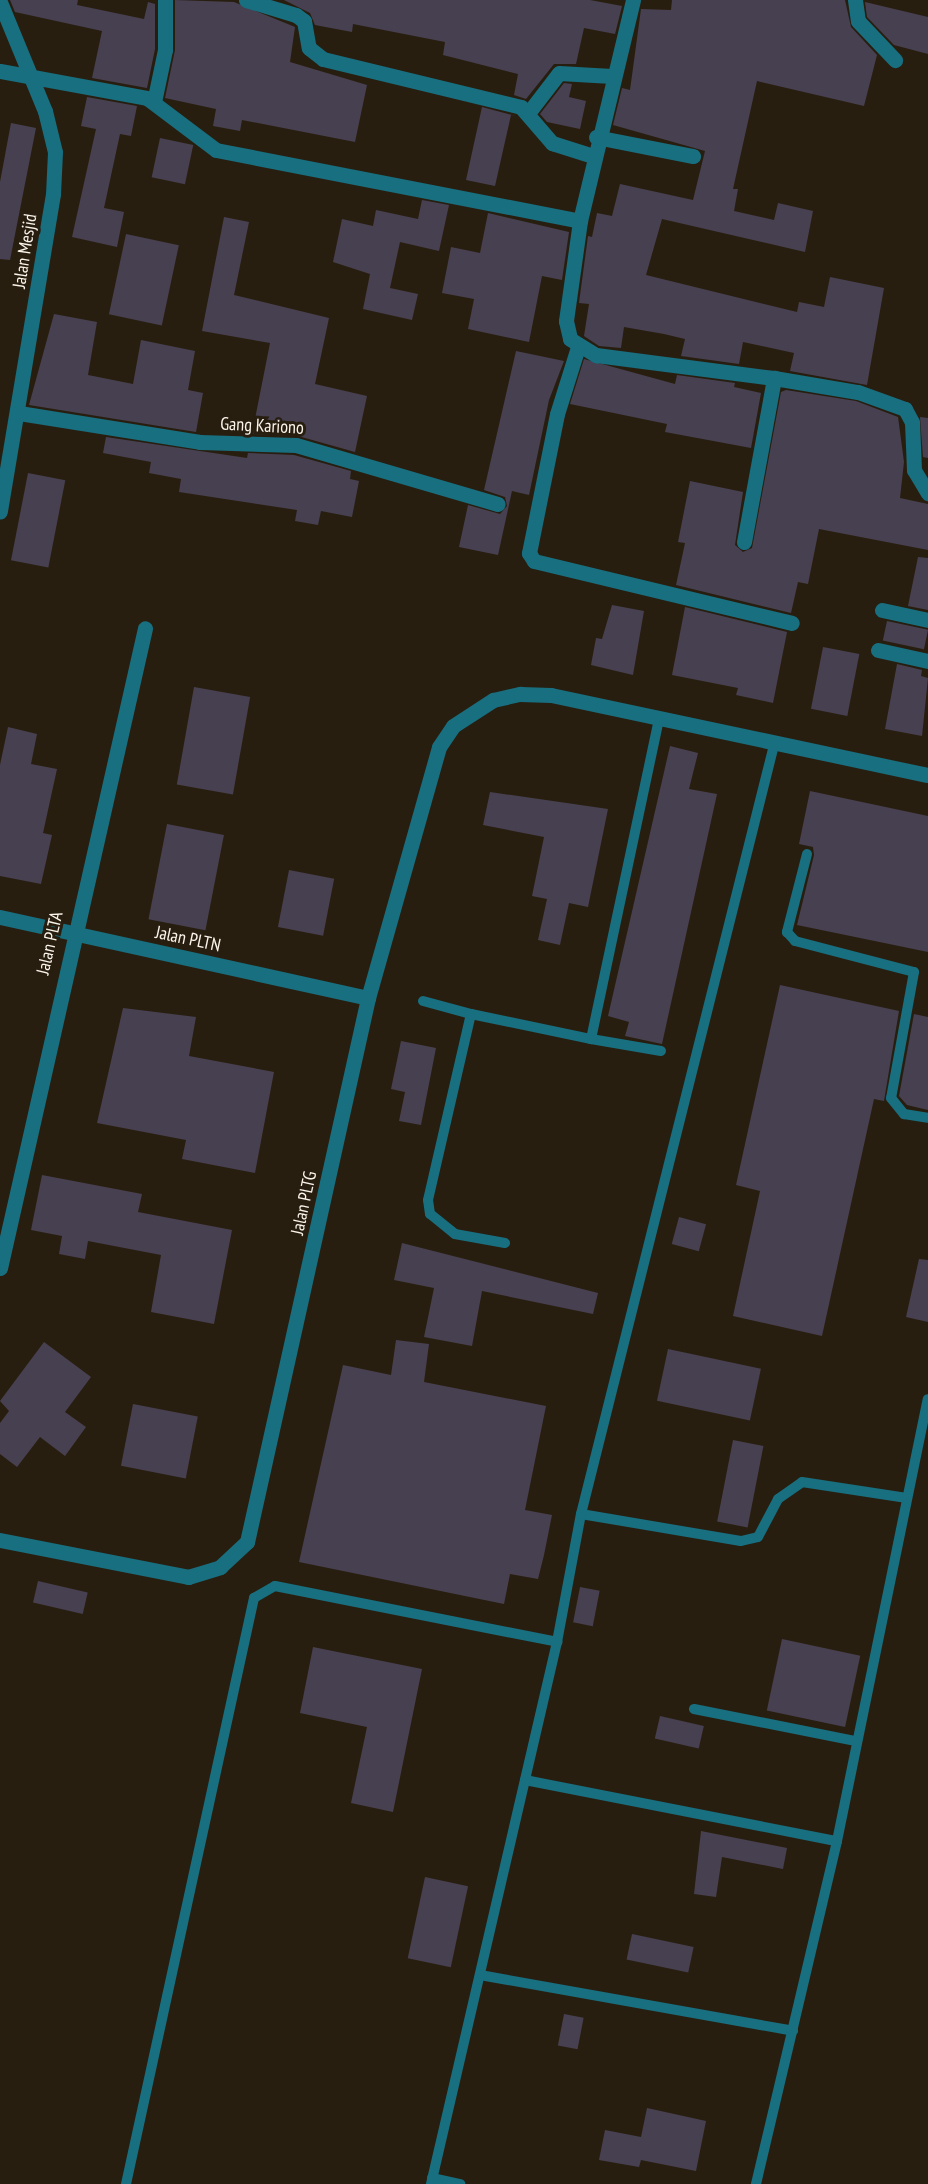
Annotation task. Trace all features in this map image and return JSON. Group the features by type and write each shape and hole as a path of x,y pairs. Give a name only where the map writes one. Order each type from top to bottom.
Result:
{"street":[{"path":"154,102 165,51 165,0"},
{"path":"246,0 296,15 304,21 311,52 323,59 501,100 529,112 552,143 593,156"},
{"path":"633,0 596,137 580,221 566,321 578,347 550,449 529,553 534,561 792,623"},
{"path":"855,0 858,21 894,60"},
{"name":"Jalan Mesjid","path":"0,3 32,76 51,131 55,170 19,413 0,505"},
{"path":"0,71 154,102 216,150 580,221"},
{"path":"529,112 559,73 612,76"},
{"path":"596,137 693,156"},
{"path":"578,347 596,355 774,378 858,392 905,409 912,422 914,470 928,493"},
{"path":"744,542 774,378"},
{"name":"Gang Kariono","path":"19,413 200,442 296,445 498,504"},
{"path":"882,610 928,620"},
{"name":"Jalan PLTA","path":"0,1268 72,933 145,628"},
{"path":"878,650 928,661"},
{"name":"Jalan PLTG","path":"0,1540 188,1577 220,1567 247,1542 368,998 439,747 453,726 494,700 520,694 551,695 774,745 928,775"},
{"name":"Jalan PLTN","path":"0,917 368,998"}],"lane":[{"path":"591,1039 659,719"},
{"path":"460,2184 432,2181 557,1642 581,1514 774,745"},
{"path":"807,854 787,932 795,941 914,972 891,1098 904,1114 928,1118"},
{"path":"423,1001 471,1014 661,1051"},
{"path":"471,1014 428,1200 430,1214 455,1234 505,1243"},
{"path":"756,2184 837,1840 928,1399"},
{"path":"581,1514 741,1541 758,1537 778,1499 802,1482 907,1498"},
{"path":"126,2184 254,1598 275,1586 557,1642"},
{"path":"694,1708 856,1741"},
{"path":"525,1780 837,1840"},
{"path":"480,1975 793,2031"}],"building":[{"path":"10,0 78,0 77,5 144,19 148,2 155,4 155,49 147,88 92,78 102,31 15,12"},
{"path":"175,0 234,2 295,27 290,62 367,85 355,142 242,120 240,131 213,126 216,109 165,98 175,50"},
{"path":"284,0 590,0 622,6 615,34 584,28 576,64 554,64 526,99 514,95 518,74 443,55 445,42 353,24 352,32 315,25 310,13"},
{"path":"672,0 845,0 851,27 877,55 864,106 757,81 733,189 738,189 734,211 774,220 778,203 813,211 805,252 662,219 646,275 797,312 799,302 824,307 830,277 884,288 867,385 790,371 794,353 743,342 739,364 681,356 685,339 664,334 624,327 621,348 599,346 584,336 589,304 579,303 588,236 592,237 597,213 612,216 620,184 693,200 705,151 613,125 622,88 630,90 641,9 671,10"},
{"path":"865,2 928,17 928,54 894,45 867,17"},
{"path":"564,83 572,84 569,97 586,101 580,129 547,122 540,114"},
{"path":"87,97 137,106 131,136 120,134 104,208 124,212 117,247 72,237 96,129 81,126"},
{"path":"482,107 516,116 511,115 495,186 466,180"},
{"path":"11,123 36,128 10,260 0,259 0,182"},
{"path":"160,138 193,145 185,184 152,177"},
{"path":"422,200 449,205 439,251 400,242 390,288 418,294 412,320 363,309 370,274 333,262 342,219 373,226 376,210 418,219"},
{"path":"488,213 569,232 562,280 542,276 529,342 468,329 474,299 442,293 451,247 480,253"},
{"path":"224,217 249,222 234,295 329,318 315,384 367,396 355,452 298,436 252,434 270,343 202,331"},
{"path":"126,234 179,245 162,325 109,314"},
{"path":"54,314 97,322 88,375 133,384 141,340 195,351 188,390 203,393 196,432 29,405"},
{"path":"516,351 564,361 549,400 529,495 512,491 498,555 459,547 468,505 500,514 507,506 505,497 484,490"},
{"path":"584,359 675,384 677,375 735,383 734,387 761,393 751,448 665,432 667,424 570,404"},
{"path":"786,390 856,401 898,417 904,462 900,498 928,504 928,550 819,529 808,584 798,582 791,613 676,585 685,543 678,542 690,481 743,492 735,545 743,552 752,548 781,392"},
{"path":"920,417 928,418 928,458 923,457"},
{"path":"106,437 247,458 248,453 294,455 351,471 350,479 359,481 352,517 321,511 318,525 295,521 297,510 179,492 181,479 149,473 151,462 103,453"},
{"path":"28,473 65,480 48,568 11,560"},
{"path":"918,557 928,558 928,610 908,606"},
{"path":"612,605 644,611 633,675 591,665 596,638 602,639"},
{"path":"685,607 787,632 773,703 736,695 738,688 672,675"},
{"path":"887,621 928,630 924,649 883,641"},
{"path":"823,647 859,654 847,716 811,709"},
{"path":"897,664 922,670 921,676 928,678 922,736 885,729"},
{"path":"194,687 250,697 233,794 177,784"},
{"path":"8,727 37,734 31,764 57,769 43,833 52,835 41,884 0,876 0,765"},
{"path":"670,746 698,753 689,789 717,794 662,1044 625,1036 629,1022 608,1016"},
{"path":"810,791 928,816 928,952 797,925 814,855 813,847 799,844"},
{"path":"490,792 608,809 588,907 569,903 560,945 538,940 547,899 532,896 544,837 483,825"},
{"path":"167,824 224,835 205,930 148,919"},
{"path":"289,870 334,879 323,936 278,927"},
{"path":"780,985 899,1011 884,1101 874,1099 822,1336 733,1316 760,1191 736,1185"},
{"path":"123,1008 196,1017 189,1056 274,1072 255,1173 182,1159 186,1140 97,1123"},
{"path":"914,1014 928,1017 928,1110 907,1105 899,1096"},
{"path":"401,1041 436,1048 421,1125 399,1121 405,1092 391,1089"},
{"path":"42,1175 142,1194 138,1212 232,1230 214,1324 151,1312 161,1255 88,1241 85,1259 59,1254 62,1236 31,1230"},
{"path":"679,1217 706,1224 699,1251 672,1244"},
{"path":"402,1243 598,1293 593,1314 482,1291 472,1346 424,1337 434,1288 394,1280"},
{"path":"919,1259 928,1260 928,1322 906,1317"},
{"path":"396,1340 429,1344 424,1382 546,1406 525,1510 552,1515 544,1555 538,1579 510,1574 504,1604 299,1562 343,1365 391,1375"},
{"path":"44,1342 91,1377 65,1412 86,1427 65,1456 40,1437 17,1467 0,1454 0,1423 9,1411 0,1401"},
{"path":"668,1349 761,1369 750,1421 657,1401"},
{"path":"133,1404 198,1417 186,1478 121,1466"},
{"path":"733,1440 763,1446 748,1527 717,1521"},
{"path":"38,1581 88,1592 83,1614 33,1602"},
{"path":"580,1587 600,1591 593,1626 573,1622"},
{"path":"782,1639 860,1656 845,1727 767,1710"},
{"path":"313,1647 422,1669 393,1812 351,1803 367,1727 300,1713"},
{"path":"660,1716 704,1726 699,1749 655,1738"},
{"path":"701,1831 787,1848 783,1869 722,1857 716,1897 694,1894"},
{"path":"425,1877 468,1886 451,1967 408,1958"},
{"path":"632,1934 694,1947 688,1973 627,1959"},
{"path":"564,2014 584,2018 578,2049 558,2045"},
{"path":"647,2108 706,2121 696,2171 641,2160 639,2167 599,2160 605,2130 641,2137"}]}
